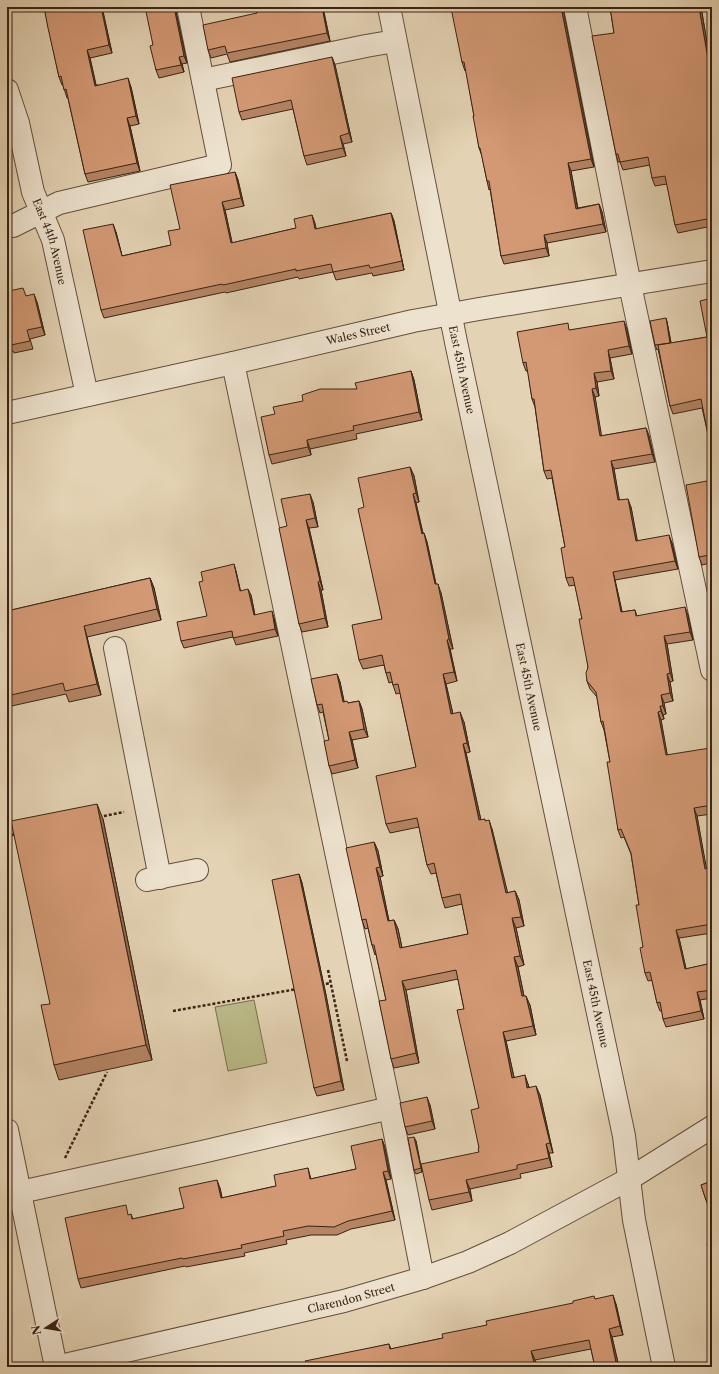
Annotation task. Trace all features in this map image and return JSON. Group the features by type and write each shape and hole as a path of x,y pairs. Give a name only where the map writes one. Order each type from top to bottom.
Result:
{"street":[{"path":"7,227 13,226 59,203 220,165 188,7"},
{"name":"East 45th Avenue","path":"389,7 451,314 624,1133 634,1220 664,1367"},
{"path":"575,7 630,285 712,670"},
{"path":"203,80 395,41"},
{"name":"East 44th Avenue","path":"7,90 18,123 33,192 53,240 87,395"},
{"name":"Wales Street","path":"7,413 413,321 712,271"},
{"path":"233,363 390,1108 423,1278"},
{"path":"115,648 153,879 197,870"},
{"path":"13,1194 390,1108"},
{"name":"Clarendon Street","path":"56,1367 344,1301 423,1278 468,1262 510,1243 629,1178 712,1127"},
{"path":"7,1130 13,1194 56,1367"}],"path":[{"path":"93,818 124,812"},
{"path":"7,836 23,833"},
{"path":"328,970 347,1061"},
{"path":"314,986 330,983"},
{"path":"173,1011 299,989"},
{"path":"43,1188 59,1170 106,1072"}],"green space":[{"path":"254,1000 267,1063 228,1071 215,1007"}],"building":[{"path":"44,7 101,7 109,45 87,50 95,86 128,78 136,116 127,118 137,163 85,174 66,89 64,90 61,76 59,77"},
{"path":"145,7 174,7 184,56 179,57 181,65 156,70 150,46 153,45"},
{"path":"256,7 322,7 327,33 227,53 225,46 208,50 203,25 257,13"},
{"path":"561,7 591,159 568,163 576,209 599,204 603,224 544,235 546,248 501,256 489,181 487,181 479,148 464,62 462,62 451,8"},
{"path":"610,7 699,7 712,82 712,218 675,225 665,176 652,178 648,157 620,162 618,154 616,154 592,36 614,33"},
{"path":"332,57 349,133 340,136 343,148 304,156 291,100 239,112 232,78"},
{"path":"235,172 241,198 222,202 231,243 296,228 294,219 312,215 315,229 391,213 402,261 370,268 369,265 333,272 331,264 296,271 296,269 101,310 83,230 113,224 122,256 171,245 168,231 180,229 170,185"},
{"path":"7,279 9,291 23,288 26,296 34,294 42,327 27,330 30,341 11,345 10,343 7,343"},
{"path":"712,298 712,449 701,399 670,406 658,345 707,337 700,301"},
{"path":"666,318 670,343 655,345 650,321"},
{"path":"624,321 629,346 608,350 611,371 594,373 596,388 592,389 600,436 646,428 652,454 611,461 618,500 628,499 636,541 669,535 675,561 613,572 621,612 635,610 636,616 685,607 690,632 664,636 670,673 667,674 670,693 661,695 663,706 660,706 661,711 658,712 666,755 710,748 712,757 712,805 694,808 705,869 712,867 712,924 676,930 685,969 712,963 712,990 697,992 701,1011 663,1019 660,1002 657,1003 650,972 645,973 640,948 643,947 636,905 639,905 631,853 621,829 618,830 607,762 610,762 603,721 601,722 596,692 587,681 586,673 588,667 579,619 582,619 573,577 566,578 561,548 565,547 551,470 544,471 534,399 532,399 526,362 523,363 517,332 568,323 569,330"},
{"path":"411,371 419,412 353,426 354,430 307,440 308,447 269,455 261,417 275,414 273,407 303,401 302,395 320,389 357,389 355,383"},
{"path":"410,467 416,493 413,494 422,534 424,533 435,584 438,584 449,639 447,640 454,672 443,674 451,714 460,712 467,743 463,744 479,820 489,820 506,893 515,891 521,917 512,918 520,956 514,957 522,996 526,996 533,1026 503,1032 512,1078 525,1075 527,1088 536,1086 550,1143 546,1144 549,1158 517,1165 517,1169 466,1180 469,1192 429,1200 421,1164 479,1152 471,1110 479,1108 457,1010 464,1009 456,970 402,981 416,1053 391,1059 379,1001 386,1000 374,945 372,945 366,919 362,920 346,848 374,842 380,867 376,868 388,921 394,920 400,948 468,934 460,894 442,898 434,863 427,865 417,818 386,824 376,776 416,767 398,684 393,685 390,672 386,673 382,655 359,660 352,625 382,619 358,509 364,507 358,478"},
{"path":"712,480 712,572 709,555 699,557 686,485"},
{"path":"310,494 315,518 306,520 320,581 318,582 325,618 299,624 279,528 287,526 281,499"},
{"path":"234,564 240,591 248,589 254,615 272,611 275,629 233,638 232,631 181,641 177,622 207,616 199,582 203,581 201,572"},
{"path":"150,578 157,609 84,626 97,684 65,691 63,683 7,696 7,611"},
{"path":"709,603 712,603 712,616"},
{"path":"337,674 343,702 347,701 348,703 359,701 364,729 349,732 355,760 329,766 324,741 329,740 322,704 317,705 311,679"},
{"path":"97,804 146,1045 54,1065 41,1005 50,1004 11,821"},
{"path":"299,874 323,986 341,1081 314,1088 272,880"},
{"path":"427,1097 432,1121 405,1127 400,1103"},
{"path":"414,1137 421,1168 414,1170 408,1138"},
{"path":"382,1139 388,1171 383,1172 392,1211 348,1221 334,1227 308,1226 283,1231 284,1236 241,1245 242,1248 182,1258 78,1279 65,1218 126,1205 128,1215 131,1214 132,1219 184,1208 179,1188 217,1180 221,1198 276,1186 274,1175 308,1168 310,1179 356,1169 351,1146"},
{"path":"712,1170 712,1181 709,1171"},
{"path":"712,1181 712,1204 706,1200 701,1185"},
{"path":"712,1215 712,1267 707,1244 711,1243 708,1222"},
{"path":"613,1295 620,1326 609,1329 617,1367 595,1367 589,1340 531,1351 535,1367 288,1367 306,1363 305,1361 389,1344 390,1349 443,1338 442,1334 487,1325 486,1321 573,1303 573,1301 594,1296 595,1299"}]}
